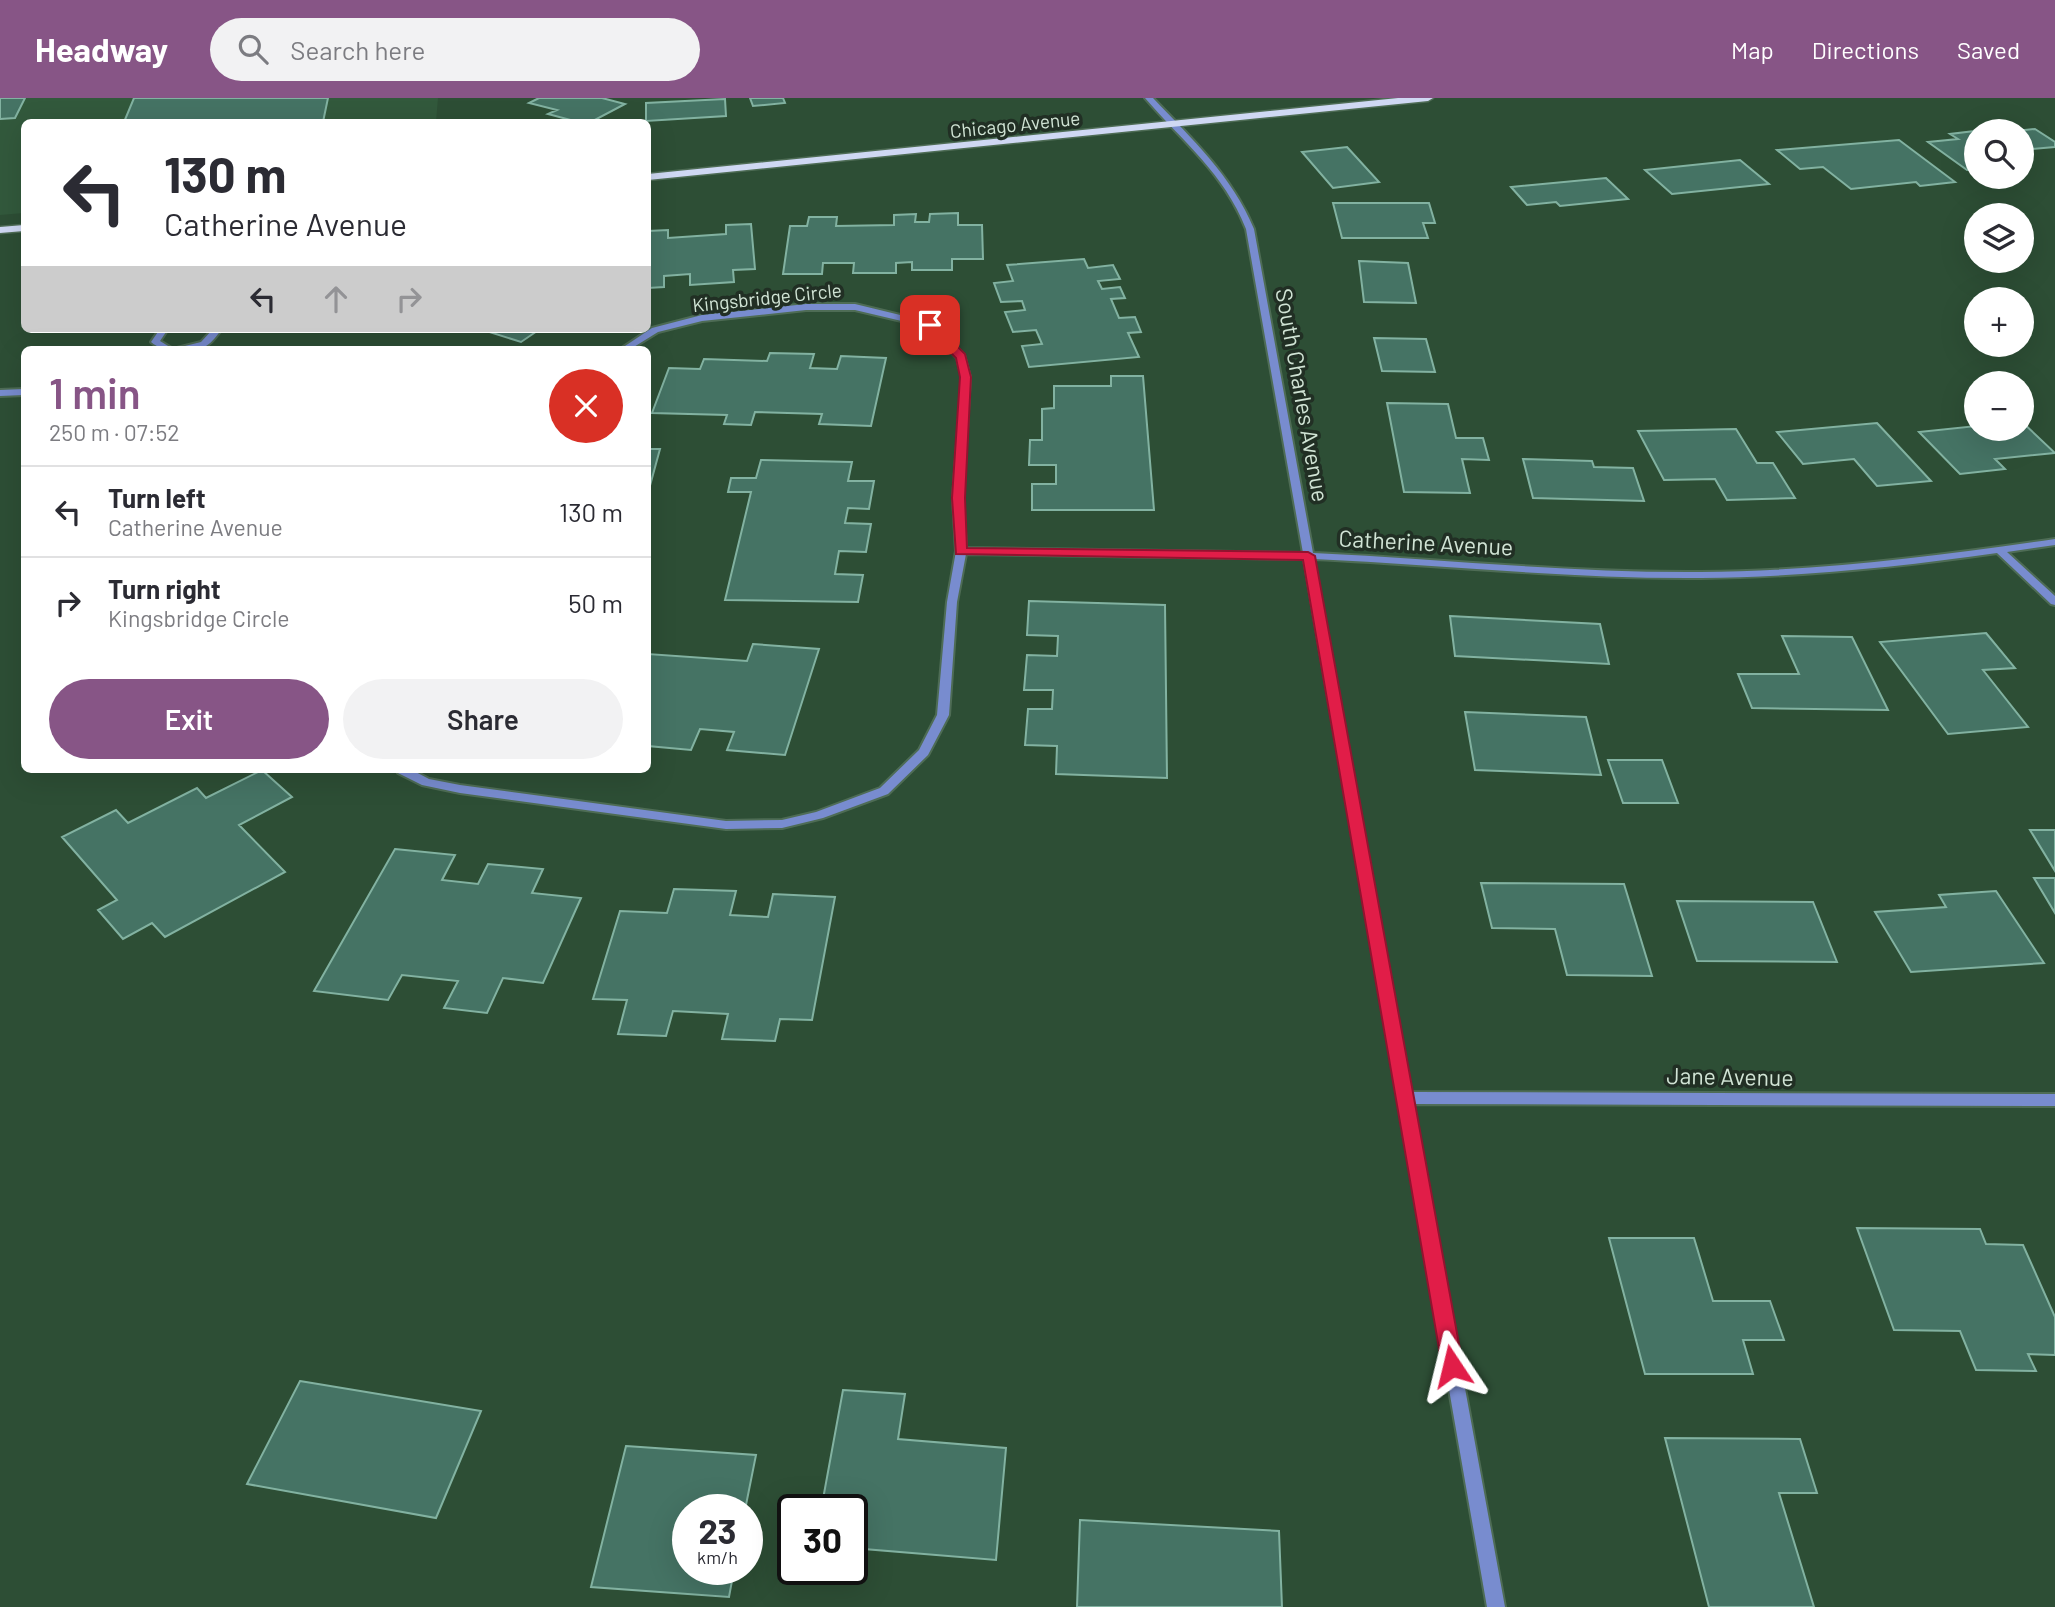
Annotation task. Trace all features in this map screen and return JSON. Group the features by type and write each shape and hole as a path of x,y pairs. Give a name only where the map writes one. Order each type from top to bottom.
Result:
{"main road":[{"name":"Chicago Avenue","path":"651,177 1428,98"},
{"path":"0,230 21,228"}],"street":[{"path":"1149,98 1174,125"},
{"name":"South Charles Avenue","path":"1174,125 1232,190 1250,229 1496,1607"},
{"name":"Kingsbridge Circle","path":"651,332 702,318 806,307 874,309 930,325 961,357 966,377 958,498 961,551"},
{"path":"161,333 155,342 162,346"},
{"path":"195,346 204,344 214,333"},
{"name":"Kingsbridge Circle","path":"629,346 650,333"},
{"path":"0,393 21,392"},
{"name":"Catherine Avenue","path":"961,551 1308,556 1603,574 1699,575 1779,573 1944,558 2055,542"},
{"path":"1999,550 2055,602"},
{"path":"408,773 426,782 460,789 726,825 782,824 819,815 884,792 924,752 943,715 952,602 961,551"},
{"name":"Jane Avenue","path":"1405,1098 2055,1100"}],"shaded area":[{"path":"0,98 438,98 436,119 21,119 21,213 0,215"}],"building":[{"path":"0,98 25,98 15,118 0,119"},
{"path":"134,98 328,98 324,119 125,119"},
{"path":"539,98 602,98 625,104 597,119 567,119 548,114 557,110 529,103"},
{"path":"750,98 783,98 785,103 753,106"},
{"path":"725,99 726,116 651,121 646,119 646,103"},
{"path":"2034,129 2055,142 2055,147 2034,149"},
{"path":"1964,132 1964,168 1928,142 1958,139 1950,134"},
{"path":"1899,140 1955,182 1920,186 1916,182 1851,189 1823,167 1800,169 1777,150"},
{"path":"1347,147 1379,182 1333,188 1302,152"},
{"path":"1740,160 1769,184 1672,194 1645,170"},
{"path":"1606,178 1628,199 1560,206 1556,202 1527,205 1511,187"},
{"path":"1333,203 1429,203 1435,223 1423,223 1428,238 1342,238"},
{"path":"958,213 958,225 982,225 983,259 952,259 952,270 912,270 912,262 896,263 896,273 853,273 854,263 823,263 822,274 783,274 790,226 807,226 809,217 837,217 836,226 894,225 894,215 916,214 915,222 929,222 930,214"},
{"path":"751,224 755,269 733,270 734,282 690,285 690,274 664,276 664,287 651,288 651,231 668,230 668,238 726,234 726,225"},
{"path":"1084,259 1088,268 1113,265 1120,279 1098,281 1102,289 1120,287 1125,298 1111,299 1119,318 1135,317 1141,332 1128,333 1139,357 1029,367 1022,346 1042,344 1036,330 1013,332 1005,312 1025,310 1022,301 1001,302 994,283 1013,281 1007,265"},
{"path":"1359,261 1408,263 1416,303 1364,302"},
{"path":"493,333 534,333 521,342"},
{"path":"1374,338 1426,339 1435,372 1382,371"},
{"path":"770,353 814,354 810,368 837,369 841,356 886,358 871,426 819,424 822,414 755,412 751,425 724,424 727,415 652,413 669,368 700,369 704,359 767,361"},
{"path":"1111,376 1143,376 1154,510 1032,510 1032,484 1056,484 1056,465 1029,465 1030,440 1042,440 1042,409 1054,408 1054,386 1111,386"},
{"path":"1387,403 1448,404 1456,438 1483,438 1489,460 1462,459 1470,493 1404,492"},
{"path":"1877,423 1931,481 1877,486 1854,459 1803,464 1777,432"},
{"path":"1964,427 1964,441 2034,441 2034,433 2055,453 1995,459 2005,469 1960,474 1919,432"},
{"path":"1736,429 1757,463 1773,463 1795,498 1727,500 1715,479 1664,480 1638,431"},
{"path":"651,449 660,449 651,482"},
{"path":"1523,459 1592,461 1594,467 1633,468 1644,501 1533,498"},
{"path":"761,460 852,462 848,481 874,481 869,509 848,508 845,523 871,524 866,552 839,551 835,574 863,575 858,602 725,600 751,492 728,492 731,478 756,478"},
{"path":"1029,601 1165,605 1167,778 1056,774 1057,746 1025,745 1028,709 1052,709 1053,690 1024,690 1027,655 1057,656 1058,636 1027,635"},
{"path":"1450,616 1600,624 1609,664 1455,656"},
{"path":"1986,633 2015,668 1983,670 2028,727 1948,734 1880,642"},
{"path":"1782,636 1852,637 1888,710 1752,708 1738,674 1799,674"},
{"path":"753,644 819,649 785,755 727,750 734,732 700,729 691,750 651,746 651,654 747,661"},
{"path":"1465,712 1586,717 1601,775 1475,770"},
{"path":"1608,760 1662,760 1678,803 1623,803"},
{"path":"256,773 265,773 292,797 239,825 285,872 165,937 152,923 123,939 98,910 117,900 62,837 116,810 128,823 197,788 206,798"},
{"path":"2030,830 2055,830 2055,871"},
{"path":"395,849 455,855 442,880 478,884 488,864 543,869 532,893 581,898 543,983 503,978 487,1013 444,1008 458,981 402,975 388,1000 314,991"},
{"path":"2034,878 2055,878 2055,913"},
{"path":"1481,883 1624,884 1652,976 1567,975 1555,929 1492,928"},
{"path":"674,889 736,891 730,915 768,917 773,894 835,897 812,1020 780,1019 775,1041 722,1039 728,1014 673,1011 666,1036 618,1034 627,1000 593,999 620,911 667,913"},
{"path":"1996,891 2044,963 1911,972 1875,912 1946,907 1939,895"},
{"path":"1677,901 1813,902 1837,962 1697,961"},
{"path":"1857,1228 1980,1229 1986,1244 2023,1245 2055,1317 2055,1355 2028,1354 2036,1371 1976,1370 1960,1331 1894,1330"},
{"path":"1609,1238 1694,1238 1713,1301 1770,1301 1784,1340 1743,1340 1753,1374 1645,1374"},
{"path":"300,1381 481,1411 436,1518 247,1484"},
{"path":"843,1390 905,1394 898,1439 1006,1448 996,1560 868,1549 868,1494 824,1494"},
{"path":"1665,1438 1800,1439 1817,1493 1779,1493 1814,1607 1709,1607"},
{"path":"626,1446 756,1455 748,1494 672,1494 672,1585 731,1585 729,1597 591,1587"},
{"path":"1080,1520 1279,1531 1282,1607 1077,1607"}],"route":[{"path":"930,325 955,348 961,357 966,377 958,498 961,551 1308,556 1452,1366"}]}
